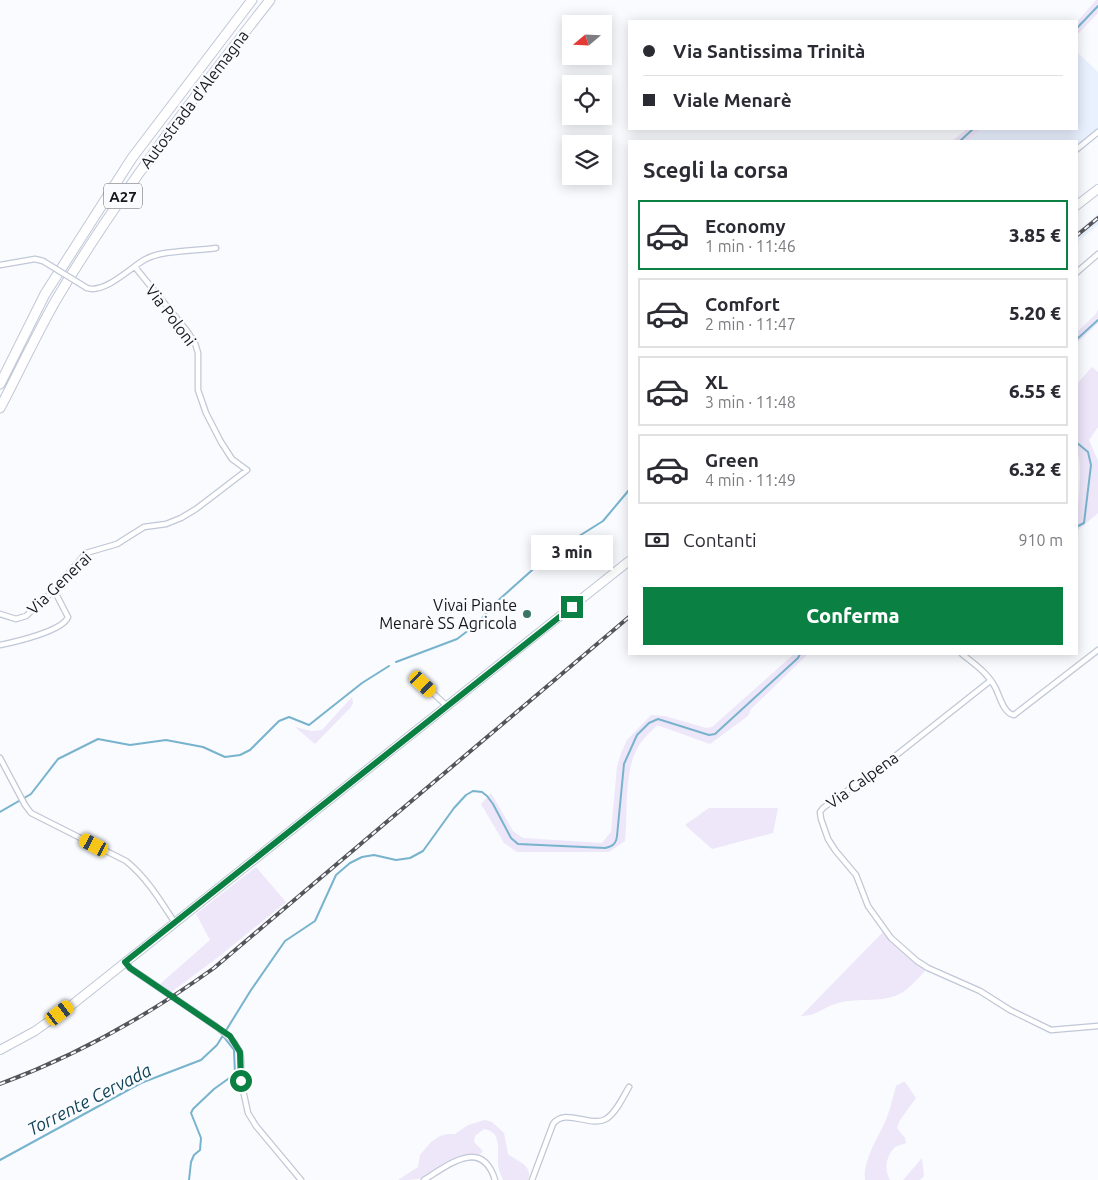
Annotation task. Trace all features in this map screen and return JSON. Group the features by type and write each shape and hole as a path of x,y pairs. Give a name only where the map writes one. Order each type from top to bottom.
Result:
{"highway":[{"name":"Autostrada d'Alemagna","path":"0,384 45,294 132,158 252,0"},
{"name":"Autostrada d'Alemagna","path":"0,408 56,301 139,172 270,0"}],"main road":[{"path":"1078,204 1098,189"},
{"path":"0,1050 46,1023 125,962 628,562"}],"street":[{"path":"1078,148 1098,132"},
{"name":"Via Poloni","path":"0,266 35,260 43,262 87,288 99,288 142,261 156,256 216,248"},
{"path":"1078,271 1098,254"},
{"name":"Via Poloni","path":"134,267 195,343 198,353 198,390 206,413 232,459 247,470"},
{"name":"Via Generai","path":"0,614 16,619 26,616 54,590 86,554 116,544 144,527 166,524 181,518 196,509 247,470"},
{"path":"0,645 45,632 64,623 68,617 54,590"},
{"path":"963,655 987,675 1007,712 1014,715 1098,650"},
{"name":"Via Calpena","path":"990,681 894,757 823,808 820,812 821,819 831,844 856,875 868,906 877,920 891,938 918,961 928,968 980,991 1010,1010 1051,1030 1098,1026"},
{"path":"423,684 447,706"},
{"path":"0,758 31,813 126,861 151,886 174,923"},
{"path":"125,962 137,973 223,1032 234,1042 240,1052 241,1081 248,1113 256,1126 301,1180"},
{"path":"532,1180 556,1119 563,1117 602,1121 611,1115 629,1087"},
{"path":"424,1180 454,1161 465,1157 476,1158 487,1163 492,1170 495,1180"}],"shaded area":[{"path":"1098,0 1098,13 1078,34 1078,21"},
{"path":"1078,53 1098,72 1098,132 1078,148 1078,140 968,140 981,130 1078,130"},
{"path":"966,130 981,130 968,140 953,140"},
{"path":"1098,214 1098,225 1078,241 1078,231"},
{"path":"1098,309 1098,323 1078,342 1078,331 1096,314"},
{"path":"1092,367 1098,372 1098,427 1089,440 1098,461 1098,513 1078,530 1080,466 1078,455 1078,383"},
{"path":"793,655 807,655 751,709 748,716 710,744 657,725 641,742 633,758 628,781 625,841 609,852 517,852 504,843 481,804 491,793 513,831 523,838 602,843 611,832 617,767 627,740 651,715 665,716 706,728 712,727"},
{"path":"352,697 353,703 351,707 315,744 295,727 312,731 322,730"},
{"path":"709,808 778,808 773,833 712,849 685,825"},
{"path":"256,867 286,902 170,993 159,985 210,940 196,914"},
{"path":"885,930 891,938 928,968 916,981 895,996 846,1001 829,1006 811,1015 801,1016"},
{"path":"905,1082 916,1098 900,1120 897,1128 905,1138 906,1143 895,1147 889,1155 887,1168 890,1180 865,1180 866,1165 887,1117 896,1086"},
{"path":"485,1120 492,1122 504,1133 508,1154 527,1167 528,1180 503,1180 498,1166 497,1138 490,1131 484,1129 475,1136 474,1142 483,1151 479,1155 471,1154 455,1159 418,1179 398,1180 418,1167 420,1155 431,1142 440,1136 455,1134 468,1125"},
{"path":"922,1158 924,1176 920,1180 903,1180"}],"waterway":[{"path":"1078,27 1098,6"},
{"path":"961,140 972,130"},
{"name":"Torrente Cervada","path":"1078,338 1098,320"},
{"name":"Torrente Cervada","path":"1078,444 1088,452 1091,465 1084,523 1078,526"},
{"path":"396,662 457,639 478,623 493,605 549,555 603,521 628,491"},
{"name":"Torrente Cervada","path":"0,1160 141,1083 201,1060 217,1045 251,990 285,941 315,921 336,875 350,863 362,857 374,855 396,860 410,858 423,851 454,808 466,795 473,791 482,792 487,796 511,838 518,844 605,848 610,846 615,843 617,836 624,764 637,735 649,723 658,719 709,735 715,734 800,655"},
{"path":"0,812 31,794 58,759 98,739 130,745 166,740 203,747 225,757 240,755 250,750 279,721 289,717 309,725 362,683 389,666"},
{"path":"189,1180 191,1162 194,1155 200,1150 201,1138 191,1113 214,1089 235,1074 234,1050 223,1036"}],"railway":[{"path":"1078,234 1098,218"},
{"path":"0,1084 57,1061 111,1034 163,1003 214,968 628,618"}],"place":[{"name":"Vivai Piante Menarè SS Agricola","path":"527,614"}],"route":[{"path":"241,1081 240,1052 230,1036 172,998 130,968 125,962 572,607"}]}
